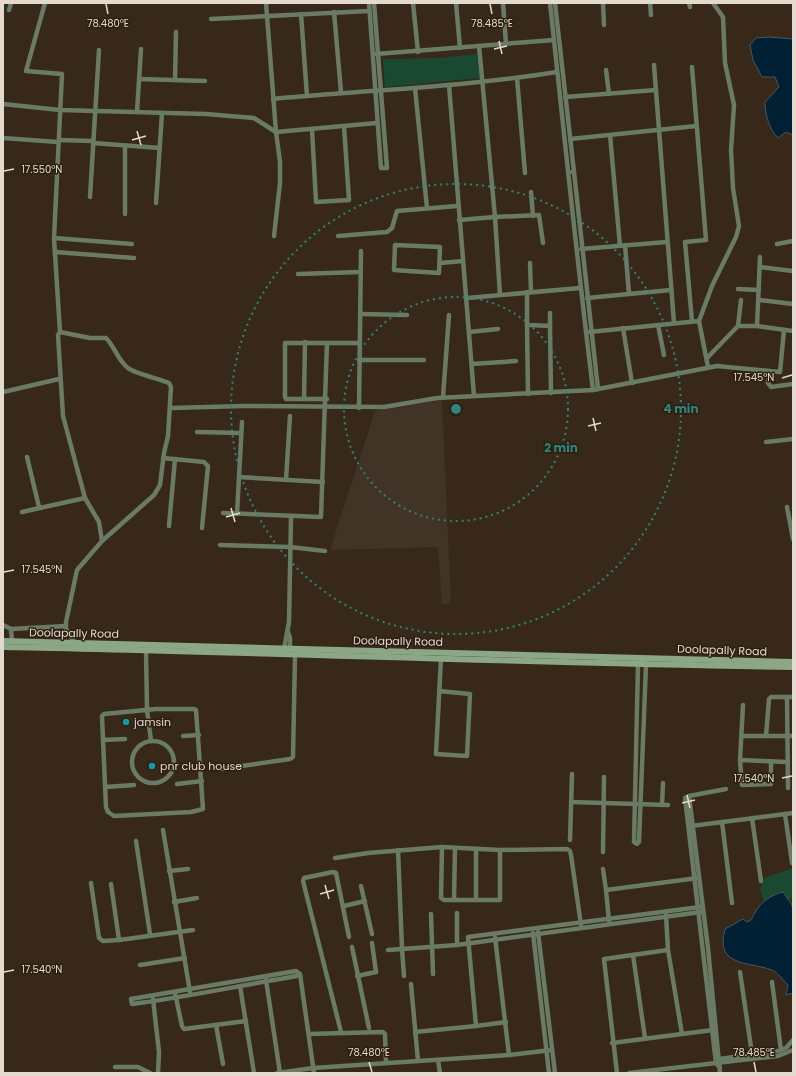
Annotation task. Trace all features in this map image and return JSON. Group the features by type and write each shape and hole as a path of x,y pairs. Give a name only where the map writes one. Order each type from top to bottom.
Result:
{"main road":[{"name":"Doolapally Road","path":"3,641 32,645 75,643 295,654 534,662 592,660 646,665 793,667"},
{"path":"3,648 32,645 146,651 161,648"},
{"name":"Doolapally Road","path":"161,648 287,649 592,660 793,662"}],"street":[{"path":"9,10 11,3"},
{"path":"45,3 26,71 62,74 54,238 60,332 58,335 59,379 63,416 85,498 99,522 102,541"},
{"path":"266,3 273,99 280,162 280,184 274,236"},
{"path":"369,3 381,168 387,168 374,3"},
{"path":"413,3 418,52"},
{"path":"456,3 460,48"},
{"path":"503,3 506,44"},
{"path":"550,3 568,172 581,249 591,331 596,390"},
{"path":"556,3 574,172 580,288 596,390"},
{"path":"603,3 604,24"},
{"path":"650,3 652,15"},
{"path":"708,367 699,321 712,286 736,237 739,226 733,188 730,150 734,105 725,63 723,17 713,3"},
{"path":"210,19 369,11"},
{"path":"334,12 341,92"},
{"path":"301,14 307,96"},
{"path":"175,80 176,32"},
{"path":"372,55 554,40"},
{"path":"480,46 496,218 500,295"},
{"path":"137,112 141,49"},
{"path":"90,196 99,50"},
{"path":"654,65 674,323"},
{"path":"692,67 706,240 685,242 692,321"},
{"path":"606,70 609,94"},
{"path":"273,99 341,92 376,92 517,78 557,72"},
{"path":"517,78 525,173"},
{"path":"139,79 205,82"},
{"path":"448,85 474,396"},
{"path":"415,88 428,208"},
{"path":"565,97 656,90"},
{"path":"3,104 60,110 162,113 254,118 276,132 378,123"},
{"path":"156,203 162,113"},
{"path":"312,129 316,202 349,200 344,126"},
{"path":"570,139 696,126"},
{"path":"610,135 629,294"},
{"path":"3,138 93,142 160,148"},
{"path":"125,146 125,214"},
{"path":"568,172 574,172"},
{"path":"531,192 532,216"},
{"path":"338,236 387,232 392,228 397,211 458,206"},
{"path":"459,220 539,215 543,243"},
{"path":"54,238 132,244"},
{"path":"777,244 793,241"},
{"path":"581,249 668,242"},
{"path":"395,245 440,247 440,263 439,273 394,270 395,245"},
{"path":"359,408 361,251"},
{"path":"55,252 134,258"},
{"path":"757,326 760,257"},
{"path":"440,263 463,261"},
{"path":"528,394 527,324 530,263"},
{"path":"760,268 793,271"},
{"path":"298,274 360,272"},
{"path":"466,298 580,288"},
{"path":"738,289 759,290"},
{"path":"587,298 671,290"},
{"path":"707,358 738,326 741,300"},
{"path":"758,300 793,304"},
{"path":"550,313 551,393"},
{"path":"360,314 408,315"},
{"path":"443,397 449,315"},
{"path":"586,332 699,321"},
{"path":"527,324 529,326 550,326"},
{"path":"658,325 664,355"},
{"path":"738,326 757,326 793,331"},
{"path":"623,328 632,383"},
{"path":"469,332 498,329"},
{"path":"171,408 384,408 443,397 596,390 717,366 780,372 784,330"},
{"path":"60,332 90,338 106,338 112,344 127,368 169,383 171,387 171,408 168,436 163,458 160,486 154,495 102,541 77,570 66,626 75,643"},
{"path":"304,399 306,342"},
{"path":"326,399 285,397 285,343 360,343"},
{"path":"222,513 291,517 321,517 326,407 327,343"},
{"path":"359,360 424,360"},
{"path":"472,364 516,361"},
{"path":"769,371 768,383 771,387 793,384"},
{"path":"3,392 59,379"},
{"path":"286,480 290,416"},
{"path":"237,514 242,422"},
{"path":"197,432 241,433"},
{"path":"766,442 793,440"},
{"path":"27,457 39,507"},
{"path":"163,458 204,462 208,466 202,528"},
{"path":"169,526 175,459"},
{"path":"239,477 323,482"},
{"path":"22,512 85,498"},
{"path":"787,507 793,539"},
{"path":"287,649 285,638 288,632 291,517"},
{"path":"220,545 325,551"},
{"path":"3,625 11,630 66,626"},
{"path":"11,630 12,642"},
{"path":"146,651 147,710 151,741"},
{"path":"221,769 290,759 293,757 295,654"},
{"path":"439,691 470,694 467,756 436,754 439,691 441,658"},
{"path":"638,664 634,805 634,842 637,844 639,842 646,665"},
{"path":"787,697 788,788"},
{"path":"766,736 769,698 793,697"},
{"path":"744,705 740,760 741,780 744,786 771,784 771,761"},
{"path":"194,709 197,714 199,735 203,809 191,812 114,816 108,812 102,740 102,716 104,714 147,710 194,709"},
{"path":"637,713 645,713"},
{"path":"183,736 199,735"},
{"path":"742,736 793,736"},
{"path":"102,740 125,739"},
{"path":"151,741 158,741 170,749 175,762 174,768 166,780 152,784 139,779 132,767 134,753 144,743 151,741"},
{"path":"740,760 788,762"},
{"path":"635,770 642,771"},
{"path":"570,840 572,774"},
{"path":"603,852 604,777"},
{"path":"177,784 202,781"},
{"path":"662,804 663,783"},
{"path":"105,787 134,785"},
{"path":"719,1064 691,826 685,798 726,789"},
{"path":"571,802 668,805"},
{"path":"691,826 793,813"},
{"path":"785,814 792,863"},
{"path":"752,818 761,881"},
{"path":"722,822 732,903"},
{"path":"163,830 179,931 191,992"},
{"path":"136,841 150,934"},
{"path":"442,847 440,896 444,900 500,900 500,850"},
{"path":"335,858 398,850 442,847 476,850 569,850 581,929"},
{"path":"454,900 455,848"},
{"path":"398,850 404,976"},
{"path":"476,850 476,900"},
{"path":"169,871 188,869"},
{"path":"603,869 610,925"},
{"path":"341,1032 303,881 304,878 333,872 336,873 344,906 349,937"},
{"path":"606,890 697,878"},
{"path":"91,883 99,938 103,941 119,940 150,934 193,930"},
{"path":"111,884 119,940"},
{"path":"361,886 372,934"},
{"path":"174,902 197,898"},
{"path":"344,906 365,901"},
{"path":"388,950 457,945 468,940 536,932 581,929 701,909"},
{"path":"701,909 713,1030 719,1064"},
{"path":"457,913 457,945"},
{"path":"430,914 433,974"},
{"path":"536,932 580,922 666,914"},
{"path":"666,914 668,950 682,1034"},
{"path":"536,932 543,971 555,1073"},
{"path":"536,932 538,972 549,1073"},
{"path":"495,937 509,1055"},
{"path":"468,940 476,1026"},
{"path":"357,976 376,972 372,943"},
{"path":"352,947 369,1030"},
{"path":"617,1073 612,1043 603,960 606,958 668,950"},
{"path":"633,955 645,1038"},
{"path":"140,965 185,958"},
{"path":"538,972 543,971"},
{"path":"740,972 752,1054"},
{"path":"191,992 239,981 266,979 298,973 314,1070"},
{"path":"266,979 279,1073 386,1063 509,1055 552,1050"},
{"path":"175,994 154,1001 132,1004 131,1000 153,995 240,987 266,979"},
{"path":"239,981 254,1073"},
{"path":"772,982 781,1050"},
{"path":"411,984 418,1061"},
{"path":"175,994 183,1028 246,1021"},
{"path":"153,995 159,1061 158,1072"},
{"path":"415,1032 506,1022"},
{"path":"216,1025 224,1064"},
{"path":"309,1034 369,1030 383,1032 385,1034 386,1063"},
{"path":"612,1043 713,1030"},
{"path":"719,1064 752,1054 781,1050 793,1040"},
{"path":"629,1073 647,1072 710,1063 719,1064 778,1056 793,1050"},
{"path":"438,1060 440,1073"},
{"path":"115,1068 138,1067 150,1073"},
{"path":"681,1067 682,1073"}],"shaded area":[{"path":"442,400 451,603 442,604 438,547 330,550 375,411"}],"green space":[{"path":"477,54 480,78 385,87 383,59 438,58"},
{"path":"793,868 793,898 788,899 784,893 764,901 760,889 764,878"}],"water":[{"path":"769,37 793,39 793,135 786,132 778,138 768,121 765,102 779,87 775,77 762,77 753,60 750,45 756,38"},
{"path":"783,892 792,905 793,913 793,993 786,995 788,985 776,973 772,970 735,960 729,956 725,950 723,941 725,929 743,919 747,922 751,920 764,902 772,896"}],"place":[{"name":"jamsin","path":"126,722"},
{"name":"pnr club house","path":"152,766"}]}
